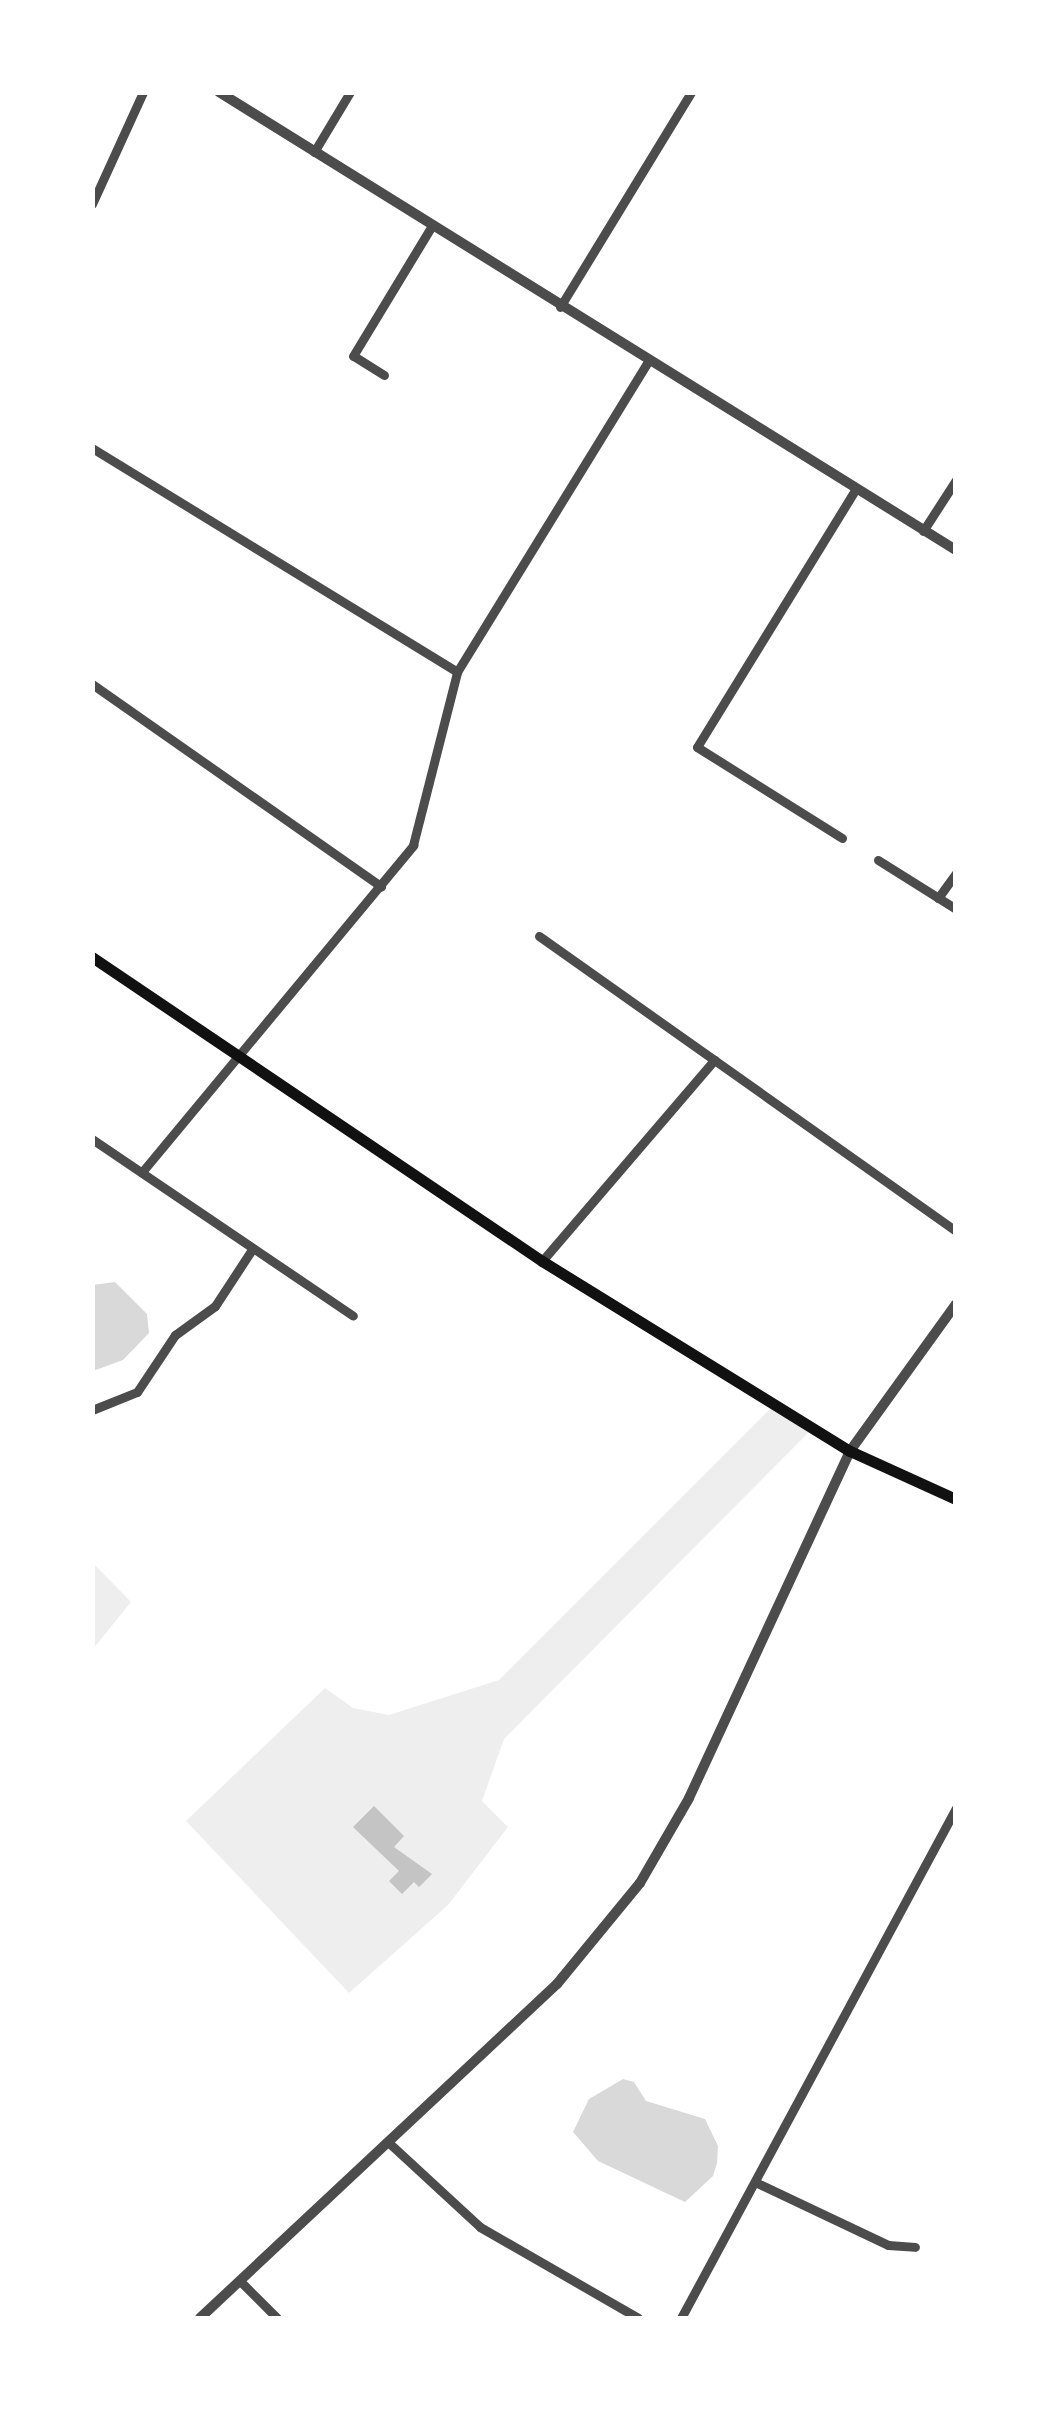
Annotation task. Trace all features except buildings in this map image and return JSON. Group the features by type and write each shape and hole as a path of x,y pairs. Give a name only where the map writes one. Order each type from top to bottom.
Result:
{"main road":[{"path":"92,957 542,1262 850,1451 956,1499"}],"street":[{"path":"92,204 143,92"},
{"path":"219,92 956,550"},
{"path":"314,152 350,92"},
{"path":"560,307 691,92"},
{"path":"384,376 353,356 431,227"},
{"path":"142,1172 380,886 422,827 457,672 648,362"},
{"path":"92,448 457,672"},
{"path":"923,530 956,480"},
{"path":"842,838 696,747 856,489"},
{"path":"92,684 380,886"},
{"path":"878,860 956,909"},
{"path":"938,898 956,872"},
{"path":"539,936 956,1231"},
{"path":"542,1262 714,1060"},
{"path":"92,1138 353,1316"},
{"path":"92,1410 137,1392 175,1335 215,1306 254,1248"},
{"path":"200,2318 556,1984 640,1883 689,1798 850,1451 956,1304"},
{"path":"681,2318 956,1808"},
{"path":"388,2142 480,2227 638,2318"},
{"path":"755,2182 888,2245 915,2247"},
{"path":"240,2281 277,2318"}],"shaded area":[{"path":"115,1282 147,1314 149,1333 123,1360 93,1371 93,1285"},
{"path":"775,1404 814,1427 504,1739 482,1801 508,1827 448,1905 349,1993 186,1821 325,1688 353,1708 389,1715 499,1680"},
{"path":"93,1563 131,1602 93,1649"},
{"path":"623,2079 634,2082 646,2101 705,2119 718,2146 717,2163 713,2176 685,2202 598,2161 573,2132 589,2099"}]}
